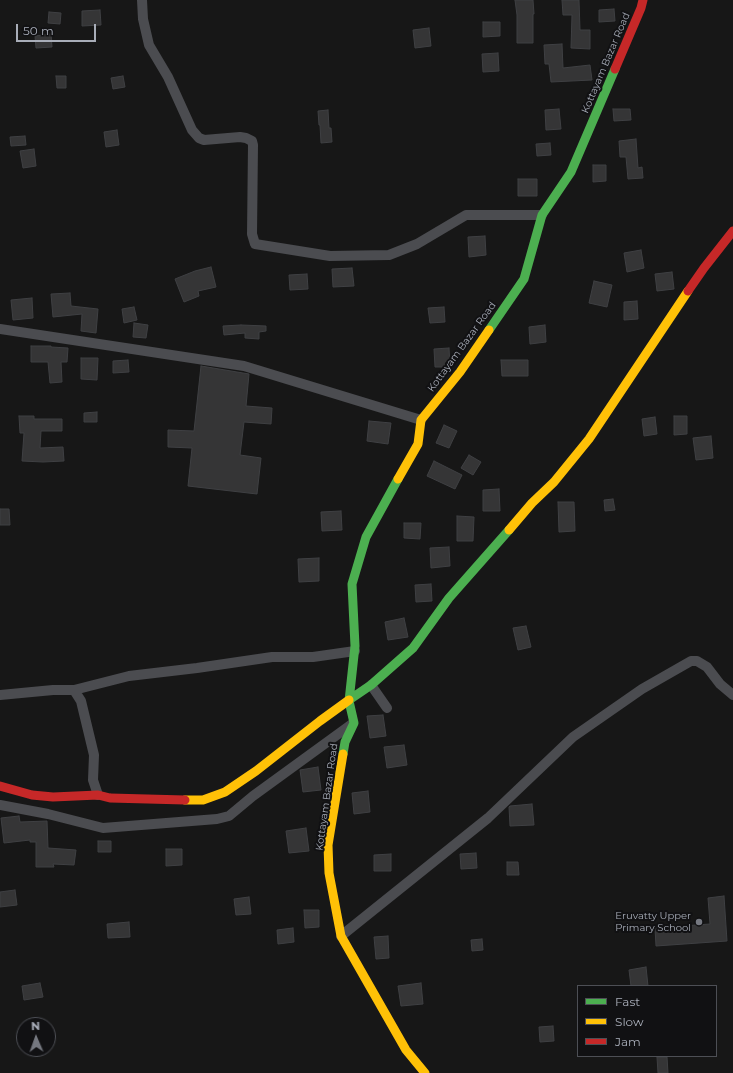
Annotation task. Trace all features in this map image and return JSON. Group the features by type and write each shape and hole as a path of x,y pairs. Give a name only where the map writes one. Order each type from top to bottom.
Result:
{"main road":[{"name":"Kottayam Bazar Road","path":"421,420 460,372 524,279 542,216 571,172 641,8 643,0"},
{"path":"0,786 32,795 52,797 98,795 110,798 202,800 225,792 256,771 320,721 350,702 372,685 413,648 449,598 554,482 589,439 704,268 733,231"},
{"path":"354,723 350,702 355,651 352,584 366,537 418,444 421,420"},
{"name":"Kottayam Bazar Road","path":"354,723 345,742 328,845 329,873 341,936 406,1050 425,1073"}],"street":[{"path":"142,0 143,19 149,46 168,77 192,130 199,138 204,140 240,137 252,141 252,234 255,244 330,256 389,255 417,244 466,215 542,216"},
{"path":"0,329 244,366 421,420"},
{"path":"0,695 53,690 74,690 129,676 272,657 313,657 355,651"},
{"path":"341,936 488,818 573,738 642,689 691,661 697,661 707,668 720,684 733,695"},
{"path":"372,685 387,708"},
{"path":"74,690 81,701 94,755 93,780 98,795"},
{"path":"0,805 48,814 104,828 217,819 229,816 253,796 354,723"}],"building":[{"path":"515,0 533,0 533,43 517,43 517,15"},
{"path":"562,0 579,0 580,30 590,30 590,49 571,48 572,15 563,15"},
{"path":"614,9 615,21 599,22 599,10"},
{"path":"100,10 101,25 82,26 82,11"},
{"path":"49,12 61,13 60,24 48,23"},
{"path":"483,22 500,22 500,36 483,37"},
{"path":"429,28 431,46 415,48 413,30"},
{"path":"51,34 52,47 36,48 35,36"},
{"path":"562,44 563,68 590,65 592,80 551,82 549,64 545,64 544,45"},
{"path":"498,53 499,71 483,72 482,54"},
{"path":"56,76 66,76 66,88 57,88"},
{"path":"123,76 125,87 113,89 111,78"},
{"path":"559,109 561,129 546,130 545,110"},
{"path":"613,109 630,109 631,120 614,121"},
{"path":"328,110 329,128 331,128 332,142 321,143 318,111"},
{"path":"117,130 119,145 106,147 104,132"},
{"path":"25,136 26,145 11,146 10,137"},
{"path":"636,139 638,168 642,167 643,178 628,179 626,157 620,157 619,141"},
{"path":"550,143 551,155 537,156 536,144"},
{"path":"34,149 36,166 23,168 20,151"},
{"path":"593,165 606,165 606,181 593,182"},
{"path":"518,179 537,179 537,196 518,196"},
{"path":"485,236 486,255 469,257 468,237"},
{"path":"641,250 644,268 627,272 624,253"},
{"path":"211,267 216,287 198,291 199,296 184,302 175,279 195,271"},
{"path":"352,268 354,286 333,287 332,269"},
{"path":"672,272 674,289 657,291 655,274"},
{"path":"307,274 308,289 290,290 289,275"},
{"path":"594,281 612,285 607,307 589,303"},
{"path":"70,293 71,306 98,309 96,333 81,331 82,314 53,317 51,294"},
{"path":"32,298 33,318 13,320 11,300"},
{"path":"637,301 638,319 624,320 624,302"},
{"path":"134,307 137,320 124,323 122,309"},
{"path":"444,307 445,322 430,323 428,308"},
{"path":"134,323 148,325 146,338 133,337"},
{"path":"545,325 546,342 530,344 529,327"},
{"path":"223,326 266,326 266,331 259,332 259,339 245,338 245,333 224,335"},
{"path":"31,346 68,348 67,362 61,362 62,382 50,383 48,362 31,362"},
{"path":"449,348 450,367 435,367 434,349"},
{"path":"81,358 98,358 97,380 81,379"},
{"path":"128,360 129,372 113,373 113,361"},
{"path":"501,360 528,360 528,376 502,376"},
{"path":"201,366 249,374 246,406 272,408 271,424 244,422 240,455 261,458 257,494 188,486 192,448 168,447 168,430 194,431"},
{"path":"97,412 97,422 84,422 84,413"},
{"path":"19,416 34,416 34,419 62,419 62,431 41,431 40,448 63,447 64,461 22,461 24,433 20,433"},
{"path":"674,416 687,416 687,434 674,435"},
{"path":"655,417 657,434 644,436 642,419"},
{"path":"369,421 391,423 388,444 367,441"},
{"path":"444,425 457,431 449,448 436,443"},
{"path":"711,436 713,458 696,460 693,438"},
{"path":"469,455 481,462 473,475 461,468"},
{"path":"434,461 462,475 455,489 427,476"},
{"path":"499,489 500,511 483,511 483,490"},
{"path":"613,499 615,510 605,511 604,500"},
{"path":"558,502 574,502 575,531 559,532"},
{"path":"0,509 9,509 10,525 0,525"},
{"path":"341,511 342,530 322,531 321,512"},
{"path":"457,516 474,517 473,541 457,541"},
{"path":"404,523 421,523 420,539 404,538"},
{"path":"449,547 450,566 431,568 430,548"},
{"path":"319,558 319,581 299,582 298,559"},
{"path":"431,584 432,601 416,602 415,585"},
{"path":"404,618 408,637 388,640 385,622"},
{"path":"526,626 531,647 518,650 513,628"},
{"path":"383,715 386,736 370,738 367,716"},
{"path":"404,745 407,765 387,768 384,747"},
{"path":"318,767 321,790 303,792 300,770"},
{"path":"368,791 370,812 354,814 352,793"},
{"path":"532,804 534,825 510,826 510,806"},
{"path":"19,816 20,822 47,821 48,848 76,850 74,865 53,864 54,867 36,867 36,842 30,842 30,840 4,843 1,818"},
{"path":"306,828 309,851 289,853 286,831"},
{"path":"98,841 111,841 111,852 98,852"},
{"path":"166,849 182,849 182,865 166,866"},
{"path":"476,853 477,868 461,869 460,854"},
{"path":"391,854 391,871 374,871 374,855"},
{"path":"507,862 518,862 519,875 507,875"},
{"path":"15,890 17,905 0,907 0,892"},
{"path":"724,896 727,941 656,946 655,928 710,924 708,898"},
{"path":"249,897 251,914 236,915 234,899"},
{"path":"304,910 319,910 319,927 305,928"},
{"path":"129,922 130,937 108,938 107,924"},
{"path":"293,928 294,942 278,944 277,930"},
{"path":"388,936 389,958 376,959 374,937"},
{"path":"482,939 483,950 472,951 471,940"},
{"path":"646,967 648,985 631,985 629,970"},
{"path":"40,983 43,997 24,1000 22,986"},
{"path":"421,983 423,1004 401,1006 398,986"},
{"path":"553,1026 554,1041 540,1042 539,1027"},
{"path":"657,1057 667,1057 668,1073 658,1073"}],"traffic: fast":[{"path":"489,330 524,279 542,215 571,172 615,69"},
{"path":"343,754 345,742 354,723 349,701 355,646 352,584 366,537 398,479"},
{"path":"349,700 371,685 413,648 449,598 509,530"}],"traffic: slow":[{"path":"509,530 532,503 554,482 589,439 688,291"},
{"path":"398,479 418,444 421,420 460,372 489,330"},
{"path":"185,800 203,800 225,792 256,771 349,700"},
{"path":"343,754 328,845 329,873 341,936 406,1050 425,1073"}],"traffic: jam":[{"path":"615,69 643,0"},
{"path":"688,291 733,231"},
{"path":"0,786 32,795 53,797 98,795 110,798 185,800"}],"place":[{"name":"Eruvatty Upper Primary School","path":"699,922"}]}
